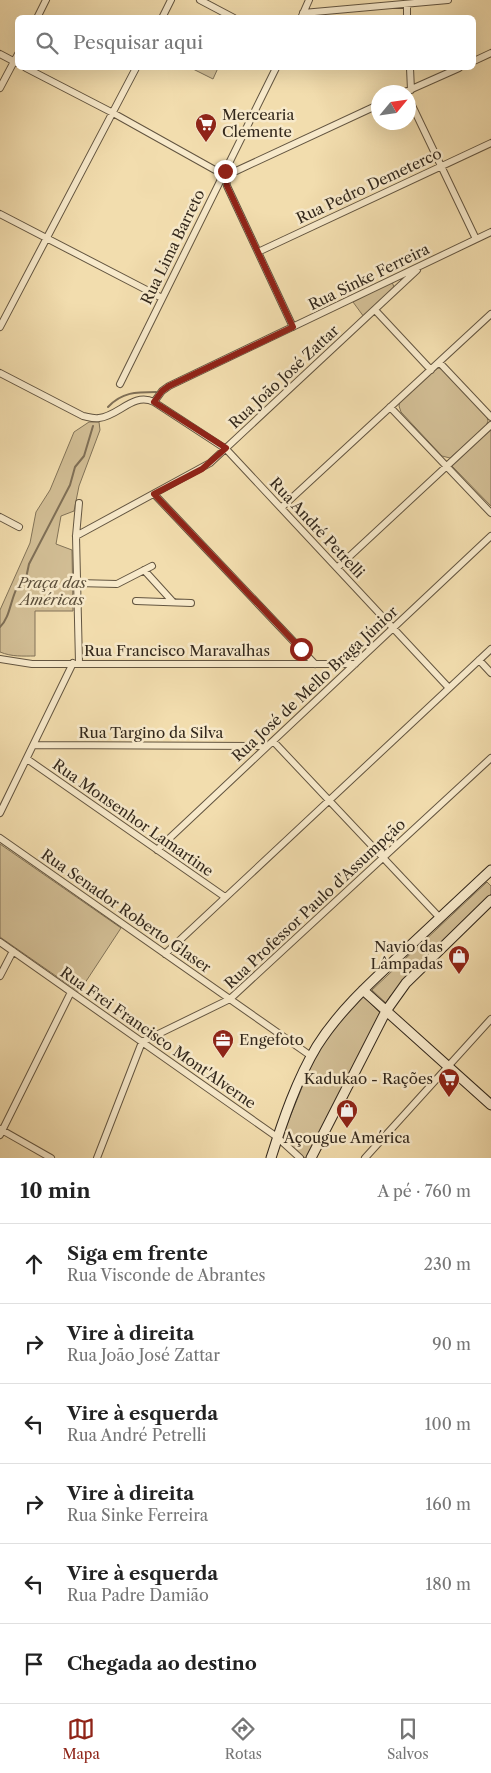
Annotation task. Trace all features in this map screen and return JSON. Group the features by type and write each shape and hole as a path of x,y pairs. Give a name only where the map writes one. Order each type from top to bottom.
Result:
{"main road":[{"path":"271,1158 277,1137 311,1056 336,1020 363,990 489,875"},
{"path":"311,1158 386,1011 406,983 491,900"},
{"path":"363,990 491,1105"}],"street":[{"path":"38,15 46,0"},
{"path":"164,15 171,0"},
{"path":"200,0 228,15"},
{"path":"302,15 309,0"},
{"path":"302,15 448,0"},
{"path":"406,5 407,15"},
{"path":"476,60 491,52"},
{"path":"0,54 15,62"},
{"path":"0,88 15,64"},
{"path":"30,70 112,112 215,170 236,172 371,108"},
{"path":"0,328 135,70"},
{"name":"Rua Lima Barreto","path":"120,384 275,70"},
{"path":"408,85 410,70"},
{"path":"416,88 455,70"},
{"path":"416,114 476,238"},
{"name":"Rua Pedro Demeterco","path":"258,252 491,143"},
{"path":"225,171 227,186 293,327"},
{"path":"0,214 162,298"},
{"name":"Rua Sinke Ferreira","path":"154,402 162,391 169,386 491,232"},
{"name":"Rua João José Zattar","path":"76,536 202,469 421,266"},
{"path":"375,310 431,370"},
{"path":"281,508 491,314"},
{"path":"439,362 491,417"},
{"path":"0,373 88,417 99,418 108,416 137,400 146,399 154,402"},
{"name":"Rua André Petrelli","path":"154,402 226,448 449,688"},
{"path":"390,407 491,513"},
{"path":"337,568 491,424"},
{"path":"154,494 315,664"},
{"path":"0,813 76,663 76,536 80,503"},
{"path":"0,517 20,527"},
{"name":"Rua José de Mello Braga Júnior","path":"156,850 491,536"},
{"path":"77,583 115,585 152,566"},
{"path":"144,570 173,602"},
{"path":"136,601 191,603"},
{"path":"165,954 491,649"},
{"name":"Rua Francisco Maravalhas","path":"0,659 23,664 355,664"},
{"path":"479,660 491,673"},
{"path":"273,741 440,918"},
{"name":"Rua Targino da Silva","path":"34,745 267,746"},
{"name":"Rua Professor Paulo d'Assumpção","path":"142,1042 230,999 491,758"},
{"name":"Rua Monsenhor Lamartine","path":"27,759 225,897"},
{"name":"Rua Senador Roberto Glaser","path":"0,838 311,1056"},
{"name":"Rua Frei Francisco Mont'Alverne","path":"0,942 277,1137 300,1158"},
{"path":"0,976 13,951"},
{"path":"52,1158 1,1131 71,992"},
{"path":"365,1158 491,1019"},
{"path":"96,1158 142,1042"}],"green space":[{"path":"195,70 217,70 213,79"},
{"path":"392,282 394,287 364,317 353,302"},
{"path":"439,368 487,417 488,421 486,426 450,458 442,456 401,412 399,406 400,401"},
{"name":"Praça das Américas","path":"89,422 99,422 100,430 79,486 74,511 61,516 56,544 72,550 73,611 35,611 35,656 4,654 0,652 0,610 30,543 36,512 50,490 74,432"},
{"path":"491,428 491,506 452,466"},
{"path":"0,844 121,928 79,992 0,937"},
{"path":"487,882 491,886 491,894 391,995 386,1003 372,990"},
{"path":"363,996 380,1013 307,1158 305,1158 282,1137 313,1060 334,1028"}],"waterway":[{"path":"108,407 119,398 130,394 156,392"},
{"path":"0,627 7,616 14,594 21,582 26,578 29,564 70,485 75,467 84,456 93,426"}],"place":[{"name":"Mercearia Clemente","path":"206,143"},
{"name":"Navio das Lâmpadas","path":"459,975"},
{"name":"Engefoto","path":"223,1059"},
{"name":"Kadukao - Rações","path":"449,1098"},
{"name":"Açougue América","path":"347,1129"}],"route":[{"path":"225,171 227,186 293,327 169,386 158,395 154,402 226,448 202,469 154,494 301,649"}]}
